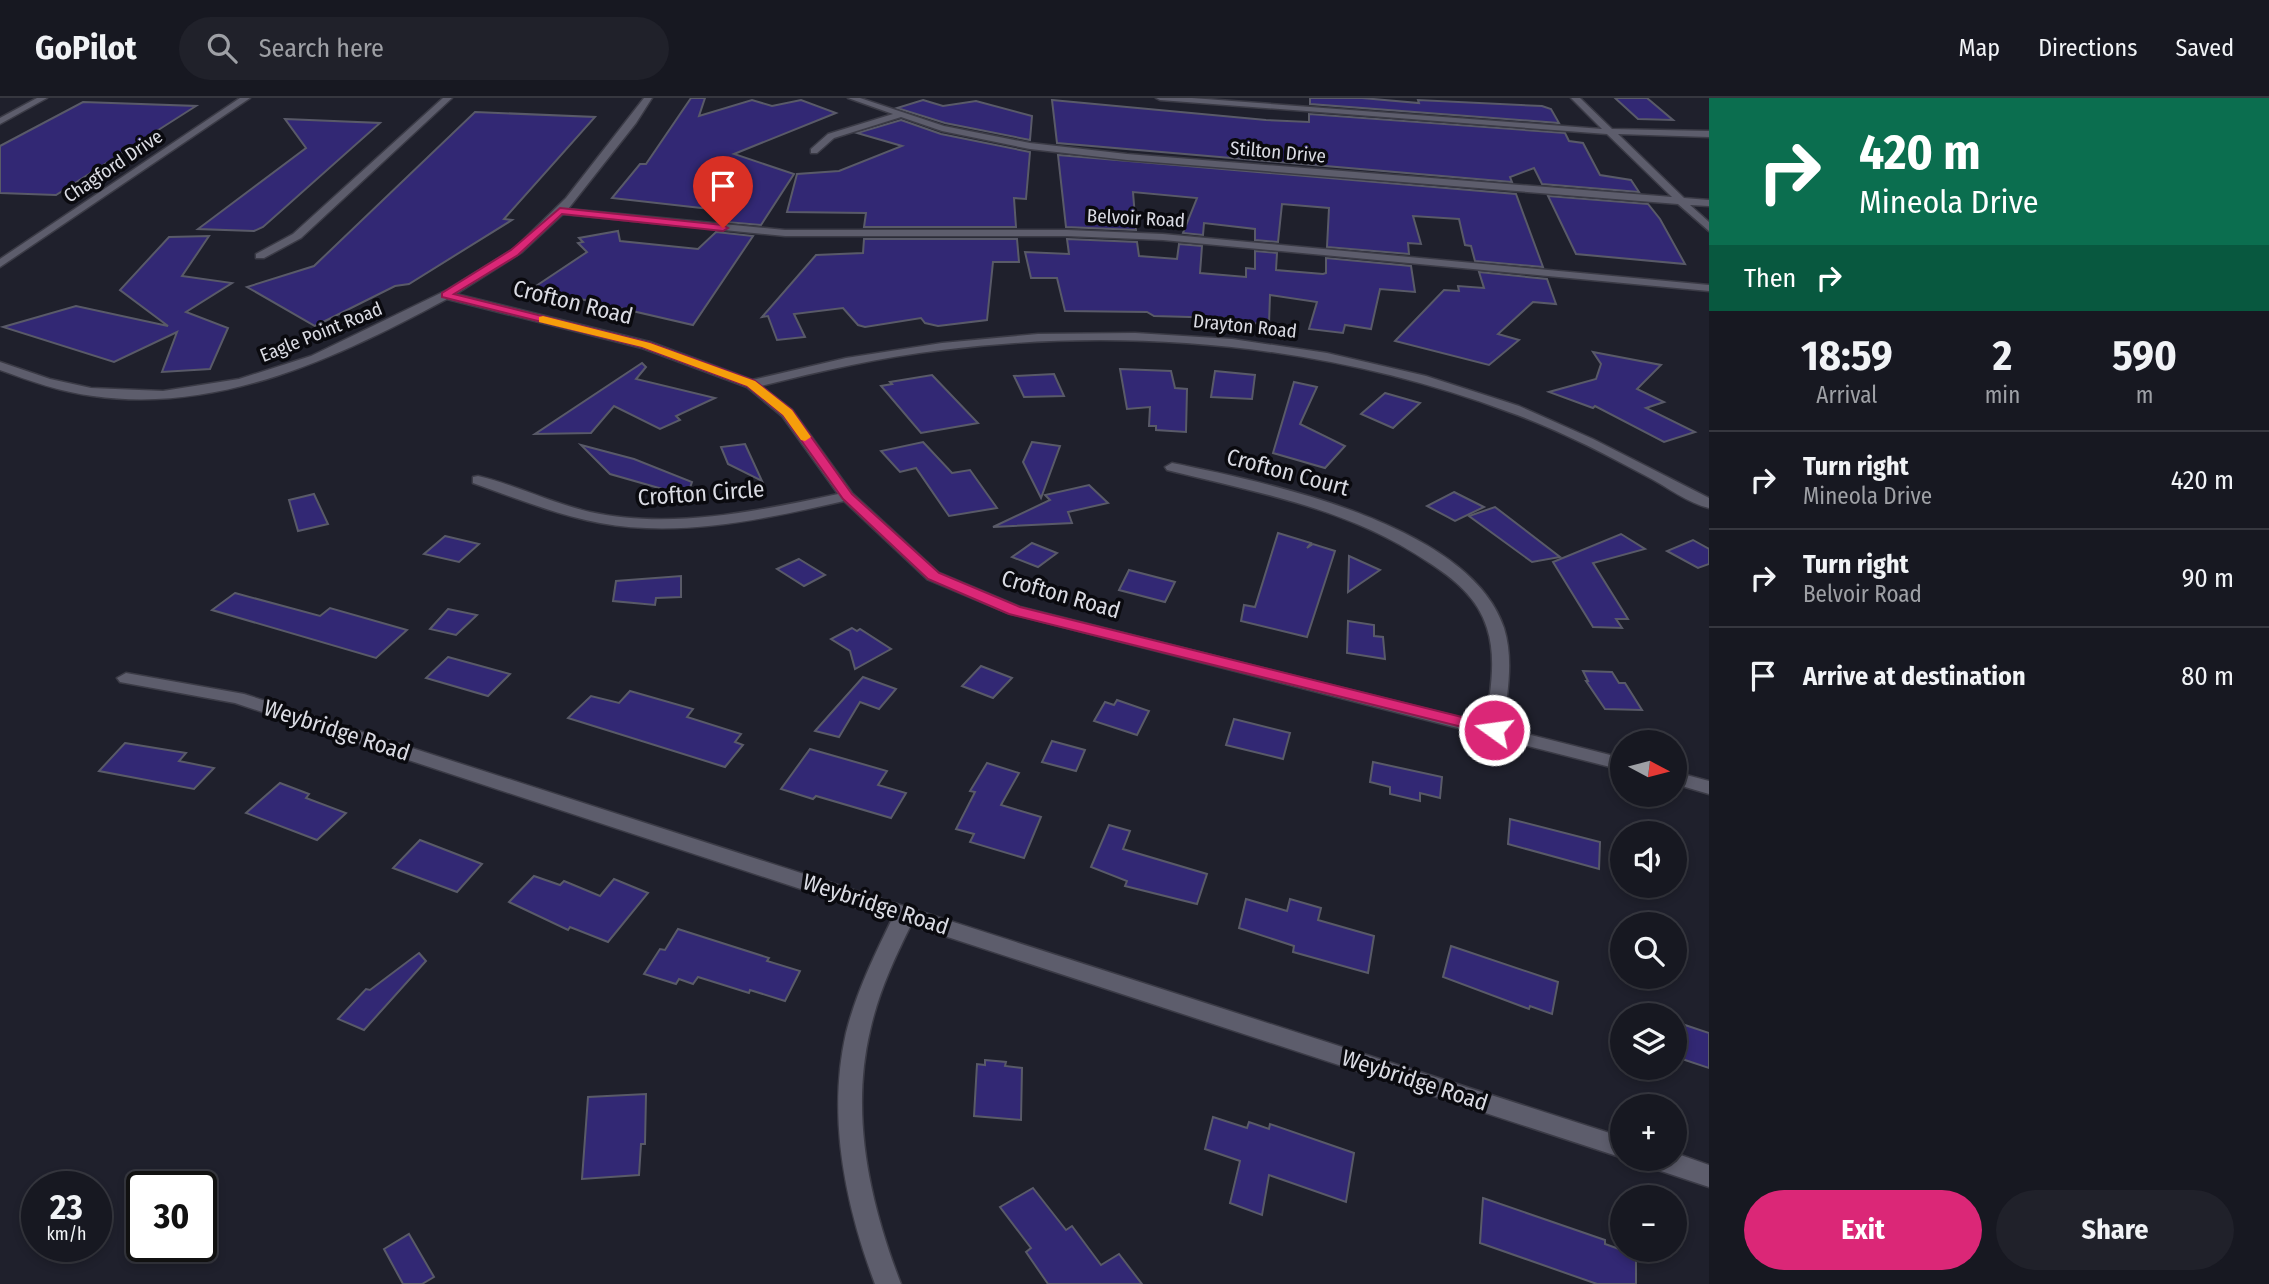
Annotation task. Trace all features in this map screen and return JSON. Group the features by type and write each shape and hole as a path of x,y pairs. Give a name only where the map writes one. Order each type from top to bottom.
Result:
{"street":[{"path":"2,119 43,98"},
{"name":"Chagford Drive","path":"0,264 246,98"},
{"path":"260,256 275,250 317,219 448,98"},
{"name":"Eagle Point Road","path":"0,366 68,388 94,393 155,396 201,392 262,378 305,363 353,343 446,295 515,253 560,211 649,98"},
{"name":"Stilton Drive","path":"852,98 971,136 1062,150 1709,203"},
{"path":"1160,98 1610,132 1709,134"},
{"path":"1575,98 1709,228"},
{"path":"814,151 831,136 900,115"},
{"name":"Belvoir Road","path":"560,211 785,233 1055,233 1163,237 1709,288"},
{"name":"Crofton Road","path":"446,295 646,345 751,384 787,413 847,496 933,576 1014,610 1610,761"},
{"name":"Drayton Road","path":"751,384 898,352 1019,338 1152,337 1245,343 1337,358 1472,394 1558,428 1709,504"},
{"name":"Crofton Court","path":"1172,467 1282,490 1341,509 1392,532 1454,573 1488,608 1497,631 1500,653 1494,730"},
{"name":"Crofton Circle","path":"478,480 566,511 636,522 710,520 847,496"},
{"name":"Weybridge Road","path":"126,678 238,698 1610,1144"},
{"path":"1687,782 1709,788"},
{"path":"888,1284 860,1194 852,1132 851,1087 857,1035 871,987 906,913"},
{"path":"1687,1169 1709,1176"}],"building":[{"path":"691,98 705,98 699,116 752,100 772,106 801,100 836,113 734,154 794,174 761,225 726,222 737,212 612,198 640,164 646,164"},
{"path":"1310,98 1542,106 1551,109 1559,123 1310,104"},
{"path":"1615,98 1647,98 1673,120 1638,119"},
{"path":"923,100 943,106 976,101 1032,116 1030,140 945,123 897,108"},
{"path":"1052,100 1266,120 1309,122 1309,114 1565,133 1569,141 1583,143 1600,175 1631,180 1639,192 1542,184 1534,168 1510,177 1512,182 1057,143"},
{"path":"83,102 196,106 56,195 0,193 0,146"},
{"path":"475,112 595,117 504,219 512,220 409,284 395,286 315,326 247,287 314,266"},
{"path":"285,119 380,123 263,227 254,231 198,229 306,148"},
{"path":"901,120 941,134 1030,152 1026,199 1014,198 1016,227 864,227 866,213 787,212 797,174 839,171 902,146 857,133"},
{"path":"1058,155 1516,194 1543,267 1475,261 1471,246 1465,245 1459,219 1413,216 1421,244 1408,243 1409,254 1327,247 1329,208 1282,204 1278,242 1255,240 1255,229 1204,223 1203,235 1183,233 1197,198 1133,192 1136,230 1066,227"},
{"path":"1548,196 1648,204 1660,219 1685,264 1576,254"},
{"path":"618,231 620,241 698,249 716,232 753,236 693,325 533,288 587,252 578,243 583,242 579,238"},
{"path":"209,236 182,276 232,283 186,312 228,328 210,369 162,372 177,332 114,362 3,327 76,306 168,326 120,290 169,237"},
{"path":"864,239 1017,239 1019,262 993,262 987,320 938,326 925,323 921,318 865,327 858,325 843,308 794,314 805,337 777,340 768,316 762,317 816,255 863,253"},
{"path":"1067,239 1137,242 1139,256 1177,259 1179,244 1202,246 1200,273 1246,277 1246,268 1255,269 1255,251 1277,253 1276,270 1323,274 1326,273 1326,258 1411,266 1415,292 1380,289 1371,329 1345,325 1343,333 1309,329 1317,302 1270,295 1269,324 1224,322 1225,318 1154,316 1147,312 1065,311 1057,278 1031,278 1025,252 1069,254"},
{"path":"1479,272 1547,279 1556,304 1533,302 1498,334 1519,340 1489,365 1395,341 1444,290 1459,291 1458,286 1484,288"},
{"path":"1593,352 1661,365 1637,389 1664,402 1646,408 1695,432 1664,442 1595,406 1593,408 1549,392 1596,379 1601,364"},
{"path":"642,363 646,367 636,379 715,398 676,416 680,420 660,429 614,406 591,433 535,434"},
{"path":"1120,369 1171,371 1175,388 1187,389 1186,432 1156,430 1156,426 1149,426 1150,407 1127,409"},
{"path":"1215,371 1255,375 1252,399 1211,397"},
{"path":"1054,374 1064,396 1024,397 1014,376"},
{"path":"932,375 978,423 921,433 881,386"},
{"path":"1294,382 1317,387 1300,424 1345,446 1325,468 1273,453"},
{"path":"1385,393 1420,403 1393,428 1361,414"},
{"path":"923,442 952,473 970,470 997,508 949,516 916,468 900,472 881,451"},
{"path":"1032,442 1060,446 1041,498 1023,462"},
{"path":"745,444 762,481 728,464 721,447"},
{"path":"581,445 634,459 692,482 687,496 610,474"},
{"path":"1089,485 1108,503 1068,512 1072,523 993,527 1050,500 1045,495"},
{"path":"1454,492 1484,507 1455,521 1427,506"},
{"path":"314,494 328,524 298,531 289,500"},
{"path":"1495,507 1560,557 1532,562 1469,516"},
{"path":"1278,533 1311,543 1307,548 1313,544 1335,551 1307,637 1241,621 1244,605 1255,607"},
{"path":"1621,534 1645,549 1593,563 1628,619 1616,619 1622,628 1593,627 1553,562"},
{"path":"445,536 479,544 459,562 424,554"},
{"path":"1693,540 1709,549 1709,564 1698,568 1667,551"},
{"path":"1032,543 1057,553 1038,567 1012,557"},
{"path":"1349,556 1380,570 1348,592"},
{"path":"799,559 825,575 804,586 777,569"},
{"path":"1129,570 1175,582 1165,602 1119,590"},
{"path":"681,576 681,597 656,598 655,605 613,601 616,581"},
{"path":"235,593 320,616 330,608 407,630 376,658 212,610"},
{"path":"448,609 477,615 456,635 430,629"},
{"path":"1348,621 1374,625 1374,636 1383,637 1385,659 1347,653"},
{"path":"852,628 857,631 860,629 891,649 855,669 850,651 831,639"},
{"path":"448,657 510,674 488,696 426,678"},
{"path":"981,666 1012,678 993,698 962,686"},
{"path":"1583,671 1612,672 1619,683 1625,683 1642,710 1605,709 1586,681"},
{"path":"863,677 896,689 879,709 860,702 839,737 815,731"},
{"path":"630,691 693,709 687,717 741,734 735,742 743,745 725,767 568,718 591,696 619,703"},
{"path":"1117,700 1149,711 1137,735 1094,721 1105,702 1114,705"},
{"path":"1234,719 1290,733 1283,759 1226,745"},
{"path":"1052,741 1085,750 1076,771 1042,762"},
{"path":"125,743 186,753 179,761 214,768 194,789 99,771"},
{"path":"810,749 887,771 878,785 906,793 891,818 816,796 813,799 781,789"},
{"path":"1373,762 1442,777 1440,798 1420,793 1420,801 1390,794 1390,787 1370,782"},
{"path":"987,763 1019,773 1001,805 1041,817 1024,858 970,842 974,834 956,829 975,792 970,791"},
{"path":"280,783 309,794 306,798 346,813 317,840 246,813"},
{"path":"1510,819 1600,842 1599,869 1508,844"},
{"path":"1109,825 1130,831 1123,849 1207,874 1197,904 1125,886 1127,881 1091,867"},
{"path":"420,840 482,864 457,892 393,868"},
{"path":"534,876 560,885 564,881 600,896 614,879 648,893 608,942 570,927 568,930 509,902"},
{"path":"1246,899 1287,911 1290,899 1321,908 1318,920 1374,936 1368,973 1293,952 1294,946 1239,928"},
{"path":"678,929 769,958 767,961 800,971 785,1001 698,977 693,984 679,979 676,984 644,974 660,949 665,950"},
{"path":"1451,946 1558,982 1552,1014 1530,1006 1529,1009 1443,977"},
{"path":"419,953 426,961 364,1030 338,1019 366,989 370,990"},
{"path":"1687,1026 1709,1033 1709,1068 1687,1061"},
{"path":"985,1060 1006,1062 1005,1066 1022,1068 1021,1120 974,1116 977,1064 985,1065"},
{"path":"646,1094 645,1144 641,1144 639,1175 582,1179 588,1097"},
{"path":"1213,1117 1247,1128 1249,1122 1269,1129 1270,1124 1354,1153 1346,1202 1269,1175 1262,1215 1230,1203 1240,1161 1205,1149"},
{"path":"1033,1188 1066,1230 1072,1226 1101,1265 1119,1254 1142,1284 1048,1284 1026,1252 1031,1248 1000,1207"},
{"path":"1483,1198 1605,1240 1605,1244 1610,1246 1610,1262 1636,1262 1636,1284 1597,1284 1480,1243"},
{"path":"409,1234 434,1277 422,1284 403,1284 384,1249"}],"slow traffic":[{"path":"543,320 646,345 751,384 787,413 805,437"}],"route":[{"path":"723,228 560,211 515,253 446,295 646,345 751,384 787,413 847,496 933,576 1014,610 1494,730"}]}
